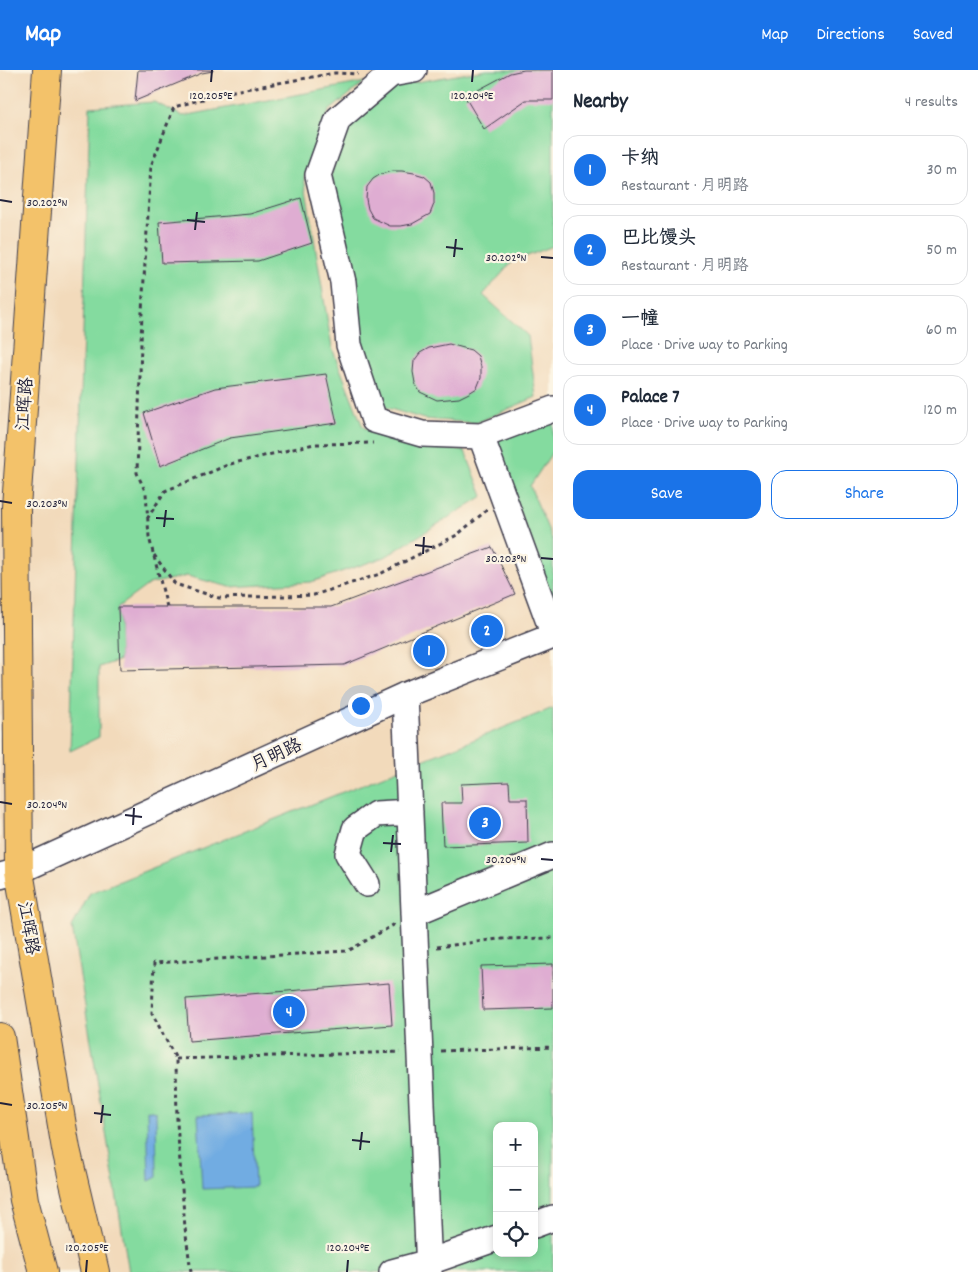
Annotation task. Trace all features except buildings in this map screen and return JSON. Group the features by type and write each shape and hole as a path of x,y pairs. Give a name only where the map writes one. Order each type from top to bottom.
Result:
{"main road":[{"name":"江晖路","path":"47,70 16,508 10,874 66,1149 95,1272"},
{"path":"0,1036 24,1200 43,1272"}],"street":[{"path":"402,72 338,119 318,175 343,282 349,345 374,420 422,434 481,436 553,409"},
{"path":"481,436 553,634"},
{"name":"月明路","path":"10,874 405,695 553,634"},
{"path":"405,695 429,1267"},
{"path":"368,884 348,854 355,829 376,814 410,812"},
{"path":"414,913 553,855"},
{"path":"538,1223 553,1218"},
{"path":"392,1272 429,1267 493,1240"}],"path":[{"path":"167,607 148,537 146,493 137,473 142,311 151,166 174,107 228,92 335,73 402,72"},
{"path":"147,519 165,491 230,464 314,444 372,444 403,429"},
{"path":"153,553 175,584 219,598 314,595 380,574 457,535 503,496"},
{"path":"191,1272 185,1228 176,1059 152,1013 154,963 348,951 414,913"},
{"path":"416,952 453,944 499,939 553,938"},
{"path":"176,1059 553,1047"}],"green space":[{"path":"487,70 553,70 553,246 512,262 483,295 528,336 536,397 476,423 424,419 384,407 360,338 358,288 331,175 346,127 398,85"},
{"path":"365,82 329,111 304,178 332,348 363,427 405,445 465,451 483,496 385,557 311,582 230,587 187,576 149,584 118,607 120,660 99,667 99,737 70,751 90,107 154,102 183,116"},
{"path":"553,419 553,451 530,486 553,541 553,599 493,442"},
{"path":"553,708 553,1272 129,1272 72,927 90,893"}],"water":[{"path":"147,1110 156,1112 157,1177 149,1181"},
{"path":"252,1113 255,1187 202,1189 198,1115"}],"place":[{"name":"巴比馒头","path":"487,631"},
{"name":"卡纳","path":"429,651"},
{"name":"一幢","path":"485,823"},
{"name":"Palace 7","path":"289,1012"}]}
